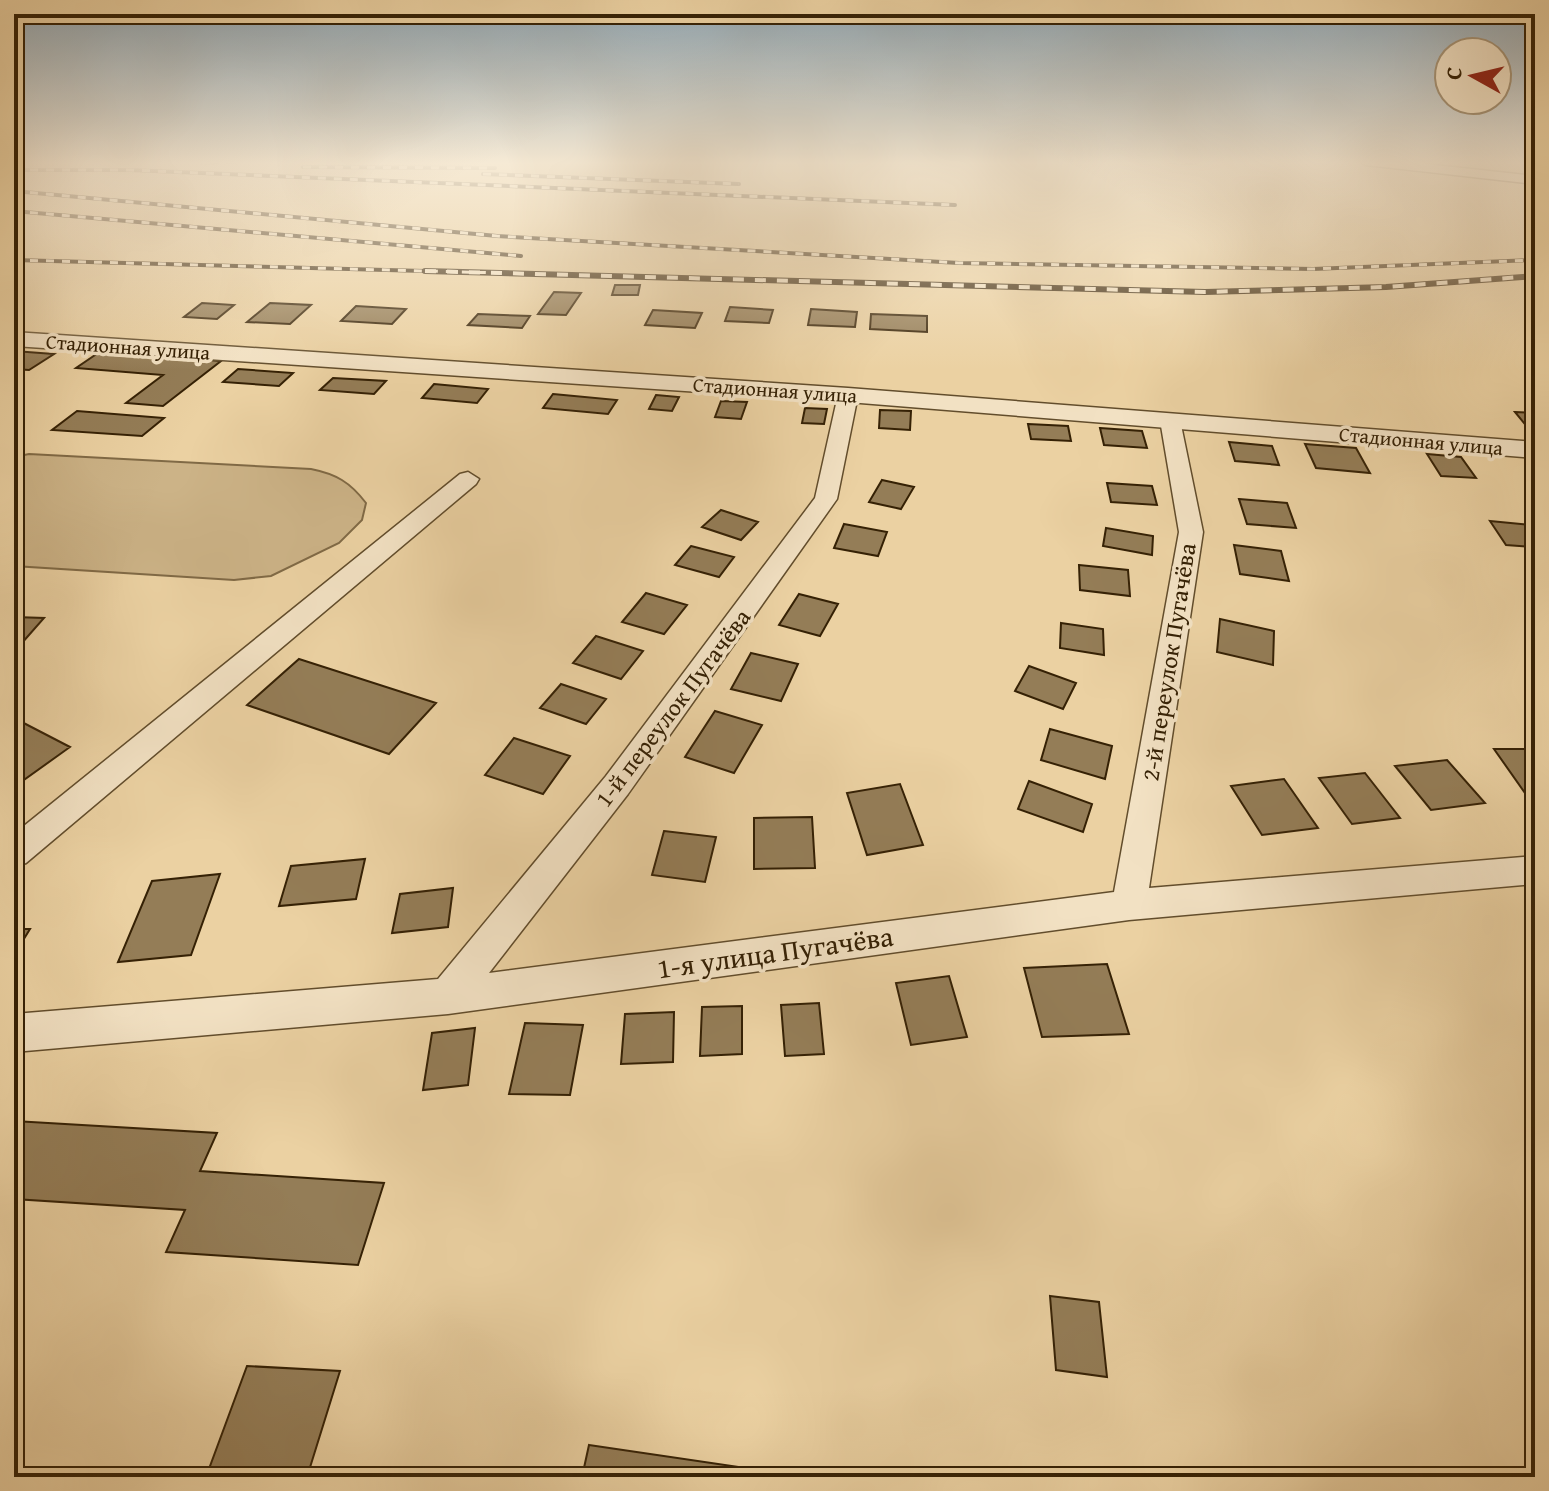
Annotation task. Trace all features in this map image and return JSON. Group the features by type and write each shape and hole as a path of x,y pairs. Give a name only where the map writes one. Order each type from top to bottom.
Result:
{"street":[{"name":"Стадионная улица","path":"14,339 848,395 1535,450"},
{"name":"1-й переулок Пугачёва","path":"448,996 617,785 826,499 848,395"},
{"name":"2-й переулок Пугачёва","path":"1129,905 1191,532 1170,420"},
{"path":"14,853 468,479"},
{"name":"1-я улица Пугачёва","path":"14,1033 448,996 1129,905 1535,870"}],"shaded area":[{"path":"29,454 311,469 342,480 366,503 362,520 339,543 271,576 234,580 14,566 14,457"}],"building":[{"path":"615,285 640,285 638,295 612,295"},
{"path":"554,292 581,293 566,315 538,314"},
{"path":"202,303 234,305 217,319 184,317"},
{"path":"270,303 311,305 290,324 247,322"},
{"path":"356,306 406,309 392,324 341,321"},
{"path":"730,307 773,310 769,323 725,321"},
{"path":"811,309 857,312 855,327 808,325"},
{"path":"653,310 702,313 695,328 645,325"},
{"path":"478,314 530,316 522,328 468,325"},
{"path":"871,314 927,316 927,332 870,329"},
{"path":"14,351 54,354 29,370 14,369"},
{"path":"101,351 221,361 163,406 126,403 163,375 76,368"},
{"path":"238,369 293,373 279,386 223,382"},
{"path":"333,378 386,381 374,394 320,390"},
{"path":"434,384 488,389 477,403 422,398"},
{"path":"553,394 617,400 608,414 543,408"},
{"path":"656,395 679,397 672,411 649,409"},
{"path":"721,401 747,402 741,419 715,417"},
{"path":"805,408 827,409 824,424 802,423"},
{"path":"880,410 911,411 910,430 879,428"},
{"path":"77,411 164,418 142,436 52,430"},
{"path":"1515,412 1535,413 1535,428 1528,428"},
{"path":"1028,424 1068,426 1071,441 1031,439"},
{"path":"1100,428 1142,431 1147,448 1104,445"},
{"path":"1229,442 1272,446 1279,465 1235,461"},
{"path":"1305,444 1356,448 1370,473 1316,468"},
{"path":"1427,454 1461,457 1476,478 1441,476"},
{"path":"882,480 914,487 901,509 869,502"},
{"path":"1107,483 1152,486 1157,505 1111,502"},
{"path":"1239,499 1287,503 1296,528 1247,524"},
{"path":"721,510 758,522 741,540 702,527"},
{"path":"1490,521 1531,525 1535,531 1535,547 1506,545"},
{"path":"844,524 887,532 878,556 834,548"},
{"path":"1106,528 1153,536 1152,555 1103,546"},
{"path":"1234,545 1281,551 1289,581 1240,574"},
{"path":"691,546 734,557 719,577 675,565"},
{"path":"1079,565 1128,570 1130,596 1080,590"},
{"path":"646,593 687,605 664,634 622,622"},
{"path":"799,594 838,604 820,636 779,625"},
{"path":"14,617 44,618 14,652"},
{"path":"1220,619 1274,631 1273,665 1217,652"},
{"path":"1061,623 1103,629 1104,655 1060,648"},
{"path":"596,636 643,651 621,679 573,663"},
{"path":"751,653 798,664 781,701 731,689"},
{"path":"299,659 436,703 389,754 247,705"},
{"path":"1029,666 1076,683 1063,709 1015,691"},
{"path":"561,684 606,699 586,724 540,708"},
{"path":"715,711 762,725 734,773 685,757"},
{"path":"14,718 70,747 14,787"},
{"path":"1050,729 1112,746 1105,779 1041,760"},
{"path":"514,738 570,756 543,794 485,775"},
{"path":"1494,749 1535,749 1535,803 1532,803"},
{"path":"1447,760 1485,803 1431,810 1395,766"},
{"path":"1365,773 1400,818 1352,824 1319,778"},
{"path":"1284,779 1318,828 1262,835 1231,786"},
{"path":"1029,781 1092,804 1083,832 1018,809"},
{"path":"900,784 923,845 867,855 847,793"},
{"path":"812,817 815,868 754,869 754,818"},
{"path":"664,831 716,837 705,882 652,875"},
{"path":"365,859 356,899 279,906 291,866"},
{"path":"220,874 191,955 118,962 152,881"},
{"path":"453,888 448,927 392,933 400,894"},
{"path":"14,929 30,929 14,955"},
{"path":"1107,964 1129,1034 1042,1037 1024,968"},
{"path":"949,976 967,1037 911,1045 896,983"},
{"path":"819,1003 824,1054 785,1056 781,1005"},
{"path":"742,1006 742,1054 700,1056 702,1007"},
{"path":"674,1012 673,1062 621,1064 625,1014"},
{"path":"525,1023 583,1025 570,1095 509,1094"},
{"path":"475,1028 468,1085 423,1090 432,1033"},
{"path":"14,1121 217,1133 200,1171 384,1183 358,1265 166,1252 185,1210 14,1199"},
{"path":"1050,1296 1099,1302 1107,1377 1056,1370"},
{"path":"247,1366 340,1371 307,1477 206,1477"},
{"path":"589,1445 799,1476 799,1477 582,1477"}],"railway":[{"path":"235,231 521,256"},
{"path":"439,231 959,263 1313,269 1535,260"},
{"path":"14,260 500,273"},
{"path":"425,271 1205,292 1386,287 1535,276"}]}
